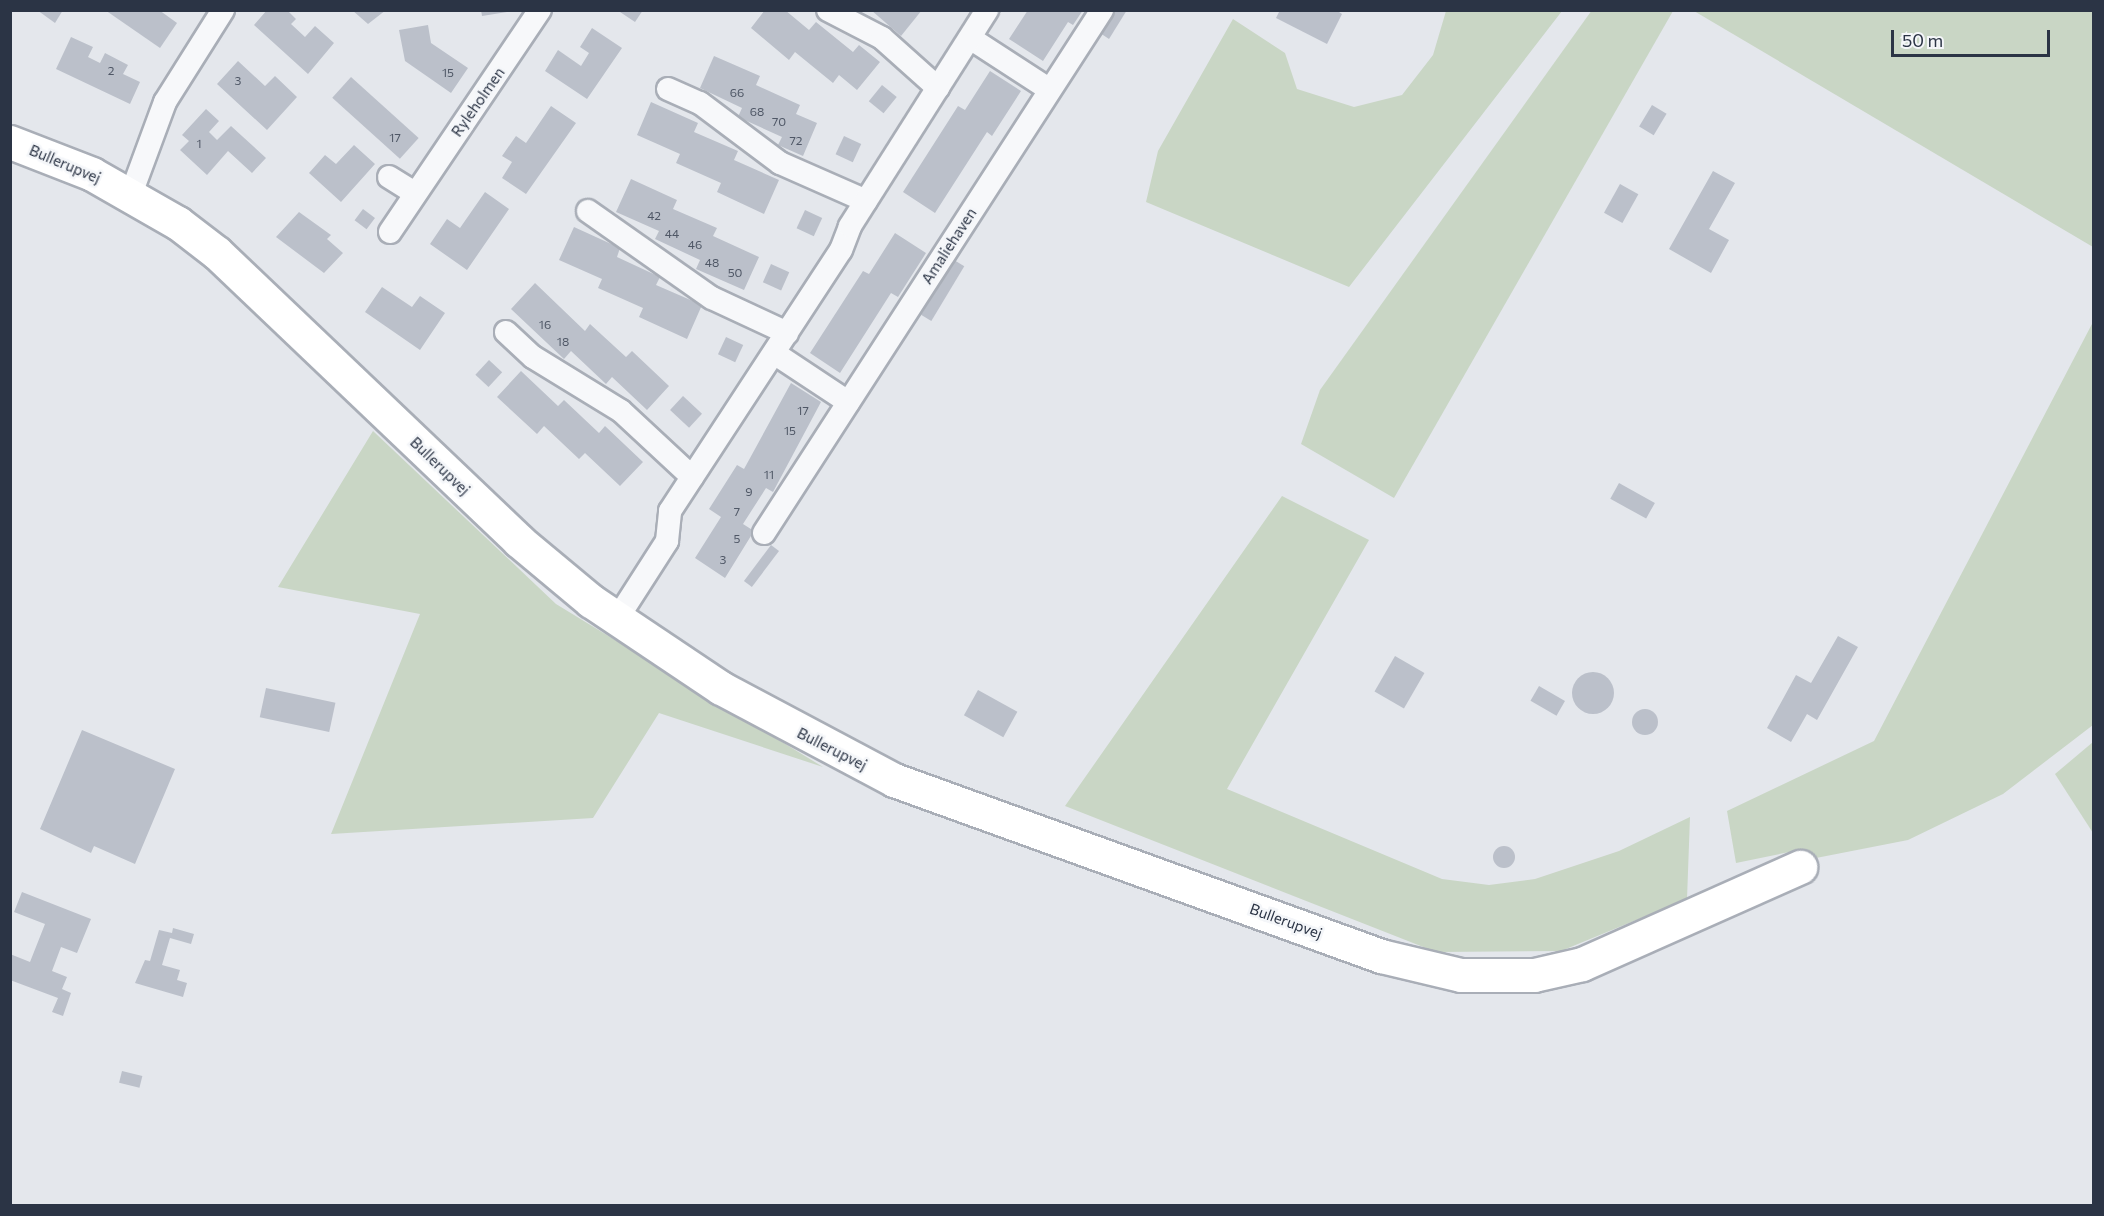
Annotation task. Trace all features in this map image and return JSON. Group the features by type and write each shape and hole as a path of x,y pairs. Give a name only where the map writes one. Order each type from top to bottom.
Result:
{"street":[{"path":"131,194 165,102 223,10"},
{"name":"Ryleholmen","path":"390,232 540,10"},
{"path":"828,10 882,38 938,88"},
{"path":"617,619 667,541 670,511 787,333 866,201 987,10"},
{"name":"Amaliehaven","path":"764,533 1102,10"},
{"path":"970,38 1050,90"},
{"path":"668,89 700,103 780,163 866,201"},
{"name":"Bullerupvej","path":"10,142 131,194 217,253 519,541 617,619 721,688 894,780 1422,968 1500,976 1582,964 1800,867"},
{"path":"389,177 415,193"},
{"path":"588,211 712,297 787,333"},
{"path":"506,332 533,357 621,411 692,477"},
{"path":"774,353 848,402"}],"green space":[{"path":"1592,10 1673,11 1394,498 1301,444 1320,390"},
{"path":"1446,11 1562,11 1349,287 1146,202 1158,151 1233,19 1285,53 1297,89 1354,107 1402,95 1433,55"},
{"path":"1694,11 2093,11 2093,247"},
{"path":"2093,322 2093,725 2003,794 1908,840 1816,858 1804,849 1736,863 1727,811 1874,741"},
{"path":"373,431 556,604 823,767 659,713 593,818 331,834 420,614 278,587"},
{"path":"1282,496 1369,540 1227,789 1442,879 1489,885 1535,879 1619,851 1690,817 1687,899 1561,951 1436,952 1065,806"},
{"path":"2093,742 2093,833 2055,774"}],"building":[{"path":"37,10 63,10 55,23"},
{"path":"105,10 159,10 177,23 160,48"},
{"path":"267,10 287,10 296,19 291,24 305,37 315,26 334,43 308,74 254,25"},
{"path":"352,10 386,10 368,24"},
{"path":"481,10 507,10 507,12 482,16"},
{"path":"617,10 643,10 635,22"},
{"path":"765,10 785,10 809,30 816,22 853,52 859,45 880,62 857,90 839,75 833,83 795,52 789,60 751,28"},
{"path":"871,10 922,10 901,36"},
{"path":"1028,10 1083,10 1073,25 1068,22 1043,61 1009,39"},
{"path":"1114,10 1127,10 1109,39 1100,33"},
{"path":"1280,10 1336,10 1342,14 1327,44 1276,18"},
{"path":"428,25 431,43 468,68 451,93 405,61 399,30"},
{"path":"592,28 622,48 587,99 545,71 558,50 581,66 589,53 580,47"},
{"path":"71,37 93,47 88,57 100,63 105,53 128,65 123,74 140,82 130,104 56,69"},
{"path":"714,56 760,76 756,85 800,105 796,114 817,123 803,156 778,145 782,137 738,117 742,108 700,88"},
{"path":"238,61 265,86 275,76 297,97 267,130 217,84"},
{"path":"990,71 1021,91 992,136 987,132 935,213 903,192 958,106 965,110"},
{"path":"351,77 419,138 400,159 332,98"},
{"path":"882,85 897,97 884,113 869,101"},
{"path":"651,102 698,123 694,132 738,151 734,160 779,180 764,214 717,192 721,183 676,163 680,154 637,135"},
{"path":"1652,105 1667,114 1654,135 1639,126"},
{"path":"551,106 576,123 526,194 502,178 512,162 502,156 516,136 526,143"},
{"path":"206,109 219,121 209,132 217,140 231,126 266,158 252,173 228,151 207,175 180,150 189,141 182,135"},
{"path":"844,136 861,144 853,162 836,154"},
{"path":"354,145 375,164 341,202 309,173 325,155 336,164"},
{"path":"1713,171 1735,183 1709,229 1729,240 1711,273 1669,249"},
{"path":"631,179 677,200 673,209 717,228 713,236 759,257 744,290 696,269 700,260 655,239 659,231 616,212"},
{"path":"1620,184 1638,194 1622,223 1604,213"},
{"path":"485,192 509,209 467,270 430,244 447,219 460,228"},
{"path":"363,209 375,218 367,229 355,220"},
{"path":"805,210 822,218 814,236 797,228"},
{"path":"299,212 331,235 327,239 343,253 324,273 276,237"},
{"path":"574,227 620,248 617,257 660,277 656,285 702,305 687,339 639,317 643,308 598,288 602,279 559,260"},
{"path":"895,233 926,253 898,297 891,293 840,373 810,353 863,271 869,274"},
{"path":"954,260 964,266 931,321 921,315"},
{"path":"771,264 789,272 781,290 763,282"},
{"path":"535,283 585,331 590,324 626,357 632,351 669,386 647,410 612,377 606,384 571,351 564,359 511,309"},
{"path":"382,287 412,307 420,296 445,313 420,350 365,312"},
{"path":"726,337 743,345 735,362 718,354"},
{"path":"489,360 502,372 489,387 475,375"},
{"path":"521,371 558,406 564,400 599,433 605,426 643,462 620,486 585,453 579,459 544,426 537,434 497,397"},
{"path":"791,383 821,402 773,492 766,488 743,524 754,531 725,578 695,558 721,517 709,509 737,465 744,469"},
{"path":"683,396 702,414 689,428 670,410"},
{"path":"1619,483 1655,503 1646,519 1610,499"},
{"path":"771,545 779,551 752,587 744,581"},
{"path":"1838,636 1858,647 1817,720 1807,714 1791,742 1767,728 1796,675 1811,683"},
{"path":"1395,656 1424,673 1404,709 1374,692"},
{"path":"1593,672 1601,673 1608,678 1613,685 1613,701 1608,708 1601,713 1593,714 1585,713 1578,708 1573,701 1572,693 1573,685 1578,678 1585,673"},
{"path":"1539,686 1565,701 1556,716 1530,701"},
{"path":"266,688 335,703 329,732 260,717"},
{"path":"978,690 1017,712 1003,737 964,715"},
{"path":"1645,709 1654,713 1658,722 1654,731 1645,735 1636,731 1632,722 1636,713"},
{"path":"82,730 175,769 135,864 94,846 91,853 40,829"},
{"path":"1504,846 1512,849 1515,857 1512,865 1504,868 1496,865 1493,857 1496,849"},
{"path":"22,892 91,919 77,953 61,947 52,971 67,977 62,989 71,993 63,1016 52,1012 58,998 10,980 10,954 30,962 45,924 14,912"},
{"path":"173,928 194,934 191,944 170,938 162,965 180,970 177,980 187,983 183,997 135,983 145,960 150,961 159,930 172,933"},
{"path":"122,1071 142,1076 139,1088 119,1083"}]}
